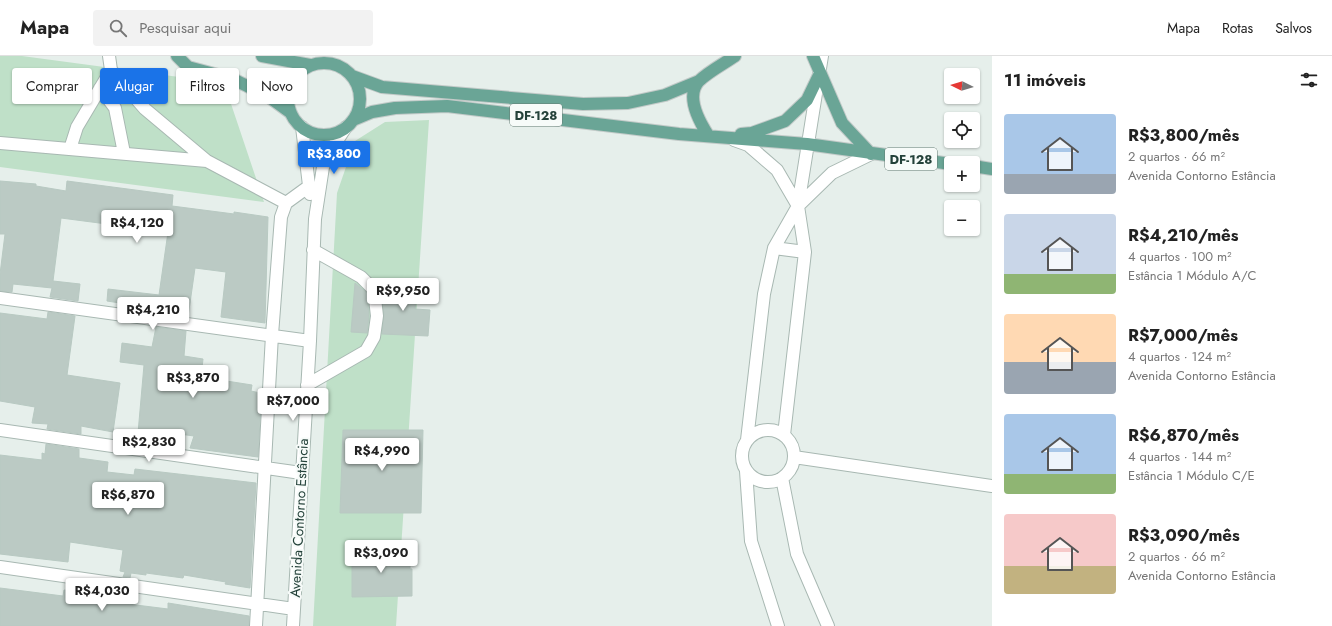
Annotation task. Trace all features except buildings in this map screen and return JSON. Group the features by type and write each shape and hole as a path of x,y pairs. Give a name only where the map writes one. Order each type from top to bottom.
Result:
{"main road":[{"path":"177,56 188,67 233,78 269,97 291,113"},
{"name":"DF-128","path":"262,56 310,66 319,63 337,65 352,76 382,87 583,104 628,103 665,95 699,81 735,56"},
{"name":"DF-128","path":"813,56 842,123 871,154"},
{"path":"302,127 291,113 288,104 291,85 302,70 310,66"},
{"path":"722,136 752,132 785,120 807,100 820,73"},
{"path":"349,124 357,112 359,93 357,84 352,76"},
{"path":"699,81 693,91 694,106 700,122 708,135"},
{"name":"DF-128","path":"302,127 310,132 329,134 372,112 395,108 447,106 679,134 722,136 808,144 944,163"},
{"path":"980,167 992,169"}],"street":[{"path":"109,56 110,68"},
{"path":"784,435 806,252 798,206 822,56"},
{"path":"70,149 77,127 100,88"},
{"path":"111,104 114,108 124,154"},
{"path":"140,104 207,161 286,204"},
{"name":"Avenida Contorno Estância","path":"293,626 310,341 315,219 323,167 331,150 349,124"},
{"name":"Avenida Contorno Estância","path":"302,127 308,187 315,219"},
{"path":"722,136 748,145 777,170 798,206"},
{"path":"0,143 207,161"},
{"path":"747,440 764,294 774,248 798,206 832,173 871,154"},
{"path":"256,626 272,335 281,217 286,204 308,187"},
{"path":"774,248 806,252"},
{"path":"307,385 366,350 374,337 377,316 374,290 361,277 313,250"},
{"path":"0,298 310,341"},
{"path":"768,429 784,435 790,441 793,449 794,457 792,465 782,478 775,482 767,483 758,481 746,471 742,464 741,455 743,447 753,434 768,429"},
{"path":"0,430 301,473"},
{"path":"794,457 992,486"},
{"path":"746,471 751,541 778,626"},
{"path":"782,478 797,554 828,626"},
{"path":"0,567 294,609"}],"green space":[{"path":"0,56 22,56 112,68 100,68 100,104 168,104 168,76 176,77 176,104 231,104 264,202 0,167"},
{"path":"429,120 396,626 313,626 337,193 355,141 385,122"}]}
